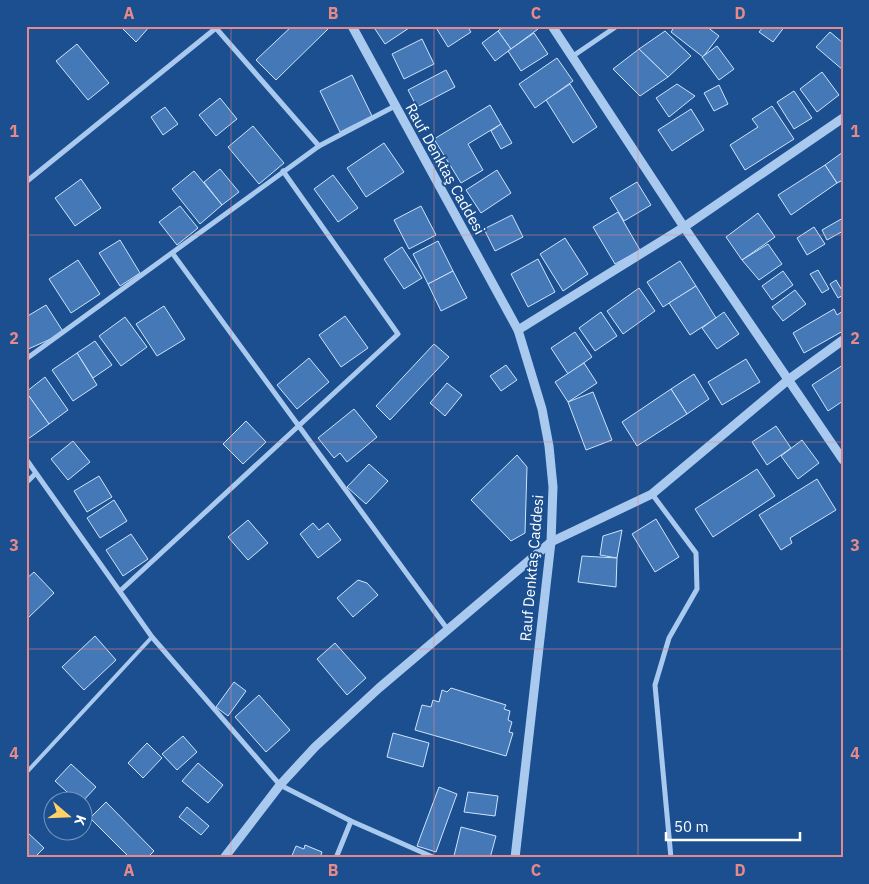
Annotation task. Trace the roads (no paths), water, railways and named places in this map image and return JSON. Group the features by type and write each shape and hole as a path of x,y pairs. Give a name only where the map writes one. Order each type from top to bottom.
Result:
{"street":[{"name":"Rauf Denktaş Caddesi","path":"352,26 518,330 532,373 549,446 554,487 551,542 515,858"},
{"path":"552,26 684,227 843,460"},
{"path":"573,56 617,26"},
{"path":"26,182 215,27 319,146"},
{"path":"26,359 173,254 319,146 395,106"},
{"path":"518,330 684,227 843,118"},
{"path":"120,591 398,334 284,171"},
{"path":"173,254 297,427 448,630"},
{"path":"224,858 280,785 315,747 365,701 551,542 652,494 788,380 843,340"},
{"path":"26,459 152,637 280,785 351,821 426,856 435,858"},
{"path":"26,483 35,474"},
{"path":"652,494 696,553 697,589 669,638 655,685 671,858"},
{"path":"336,858 351,821"}],"lane":[{"path":"26,773 152,637"}]}
